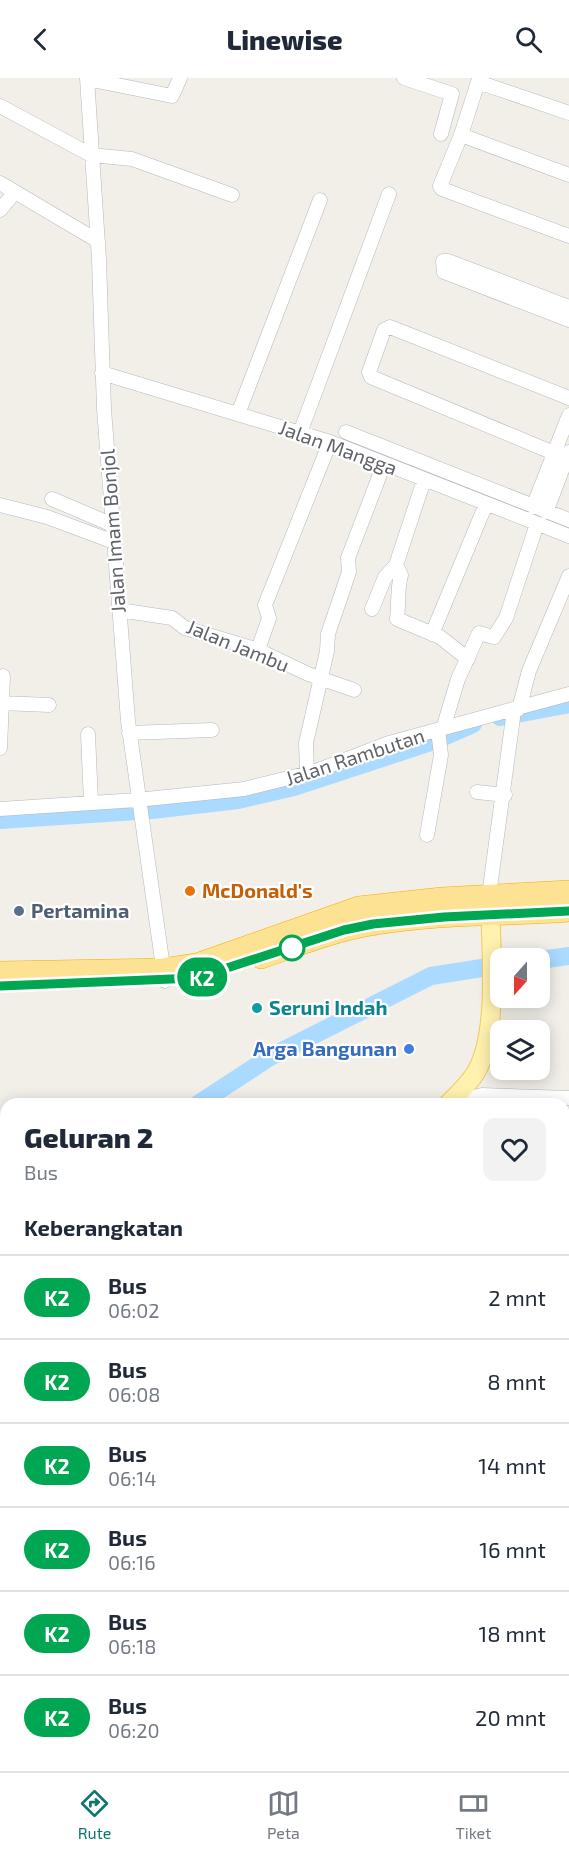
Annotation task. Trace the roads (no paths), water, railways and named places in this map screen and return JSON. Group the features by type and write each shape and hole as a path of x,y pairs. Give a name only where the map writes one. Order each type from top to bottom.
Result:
{"highway":[{"path":"490,905 569,891"},
{"path":"0,986 164,975 359,907 490,905 569,911"},
{"path":"0,972 164,975"}],"main road":[{"path":"454,1098 476,1072 486,1041 492,981 490,905"}],"street":[{"path":"87,78 172,96 180,78"},
{"name":"Jalan Imam Bonjol","path":"87,78 98,241 102,373 129,733 138,808 164,975"},
{"path":"404,78 452,94 441,134"},
{"path":"569,113 478,82 461,135 440,186 442,189 569,236"},
{"path":"0,106 92,155 132,159 232,195"},
{"path":"461,135 569,175"},
{"path":"0,183 98,241"},
{"path":"0,210 15,192"},
{"path":"300,433 367,259 389,194"},
{"path":"238,414 320,200"},
{"path":"569,307 443,261 444,272 569,320"},
{"path":"565,454 371,377 369,372 384,330 390,327 569,398"},
{"name":"Jalan Mangga","path":"102,373 330,442 569,536"},
{"path":"539,509 565,454 569,415"},
{"path":"346,432 569,520"},
{"path":"258,650 269,618 265,605 330,442"},
{"path":"307,774 306,743 327,651 328,634 349,572 348,558 384,464"},
{"path":"372,609 385,577 396,565 424,480"},
{"path":"52,499 113,525"},
{"path":"432,634 486,504"},
{"path":"0,505 47,517 114,542"},
{"path":"427,835 440,734 458,679 479,633 494,637 498,634 506,618 537,524"},
{"path":"396,565 401,575 397,589 399,603 397,619 432,634 468,659"},
{"path":"490,905 516,713 529,671 569,576"},
{"name":"Jalan Jambu","path":"119,610 171,618 185,628 258,650 319,678 354,690"},
{"path":"0,748 3,676"},
{"name":"Jalan Rambutan","path":"0,809 91,802 138,808 244,789 307,774 389,743 440,734 516,713 569,694"},
{"path":"2,704 49,705"},
{"path":"129,733 212,730"},
{"path":"88,734 91,802"},
{"path":"477,792 505,795"},
{"path":"476,1072 482,1098"}],"waterway":[{"path":"500,717 569,704"},
{"path":"0,820 152,810 238,800 294,787 434,741 473,724"},
{"path":"550,959 569,956"},
{"path":"207,1098 270,1057 431,976 490,967"}],"place":[{"name":"McDonald's","path":"190,891"},
{"name":"Pertamina","path":"19,911"},
{"name":"Seruni Indah","path":"257,1008"},
{"name":"Arga Bangunan","path":"409,1049"}]}
